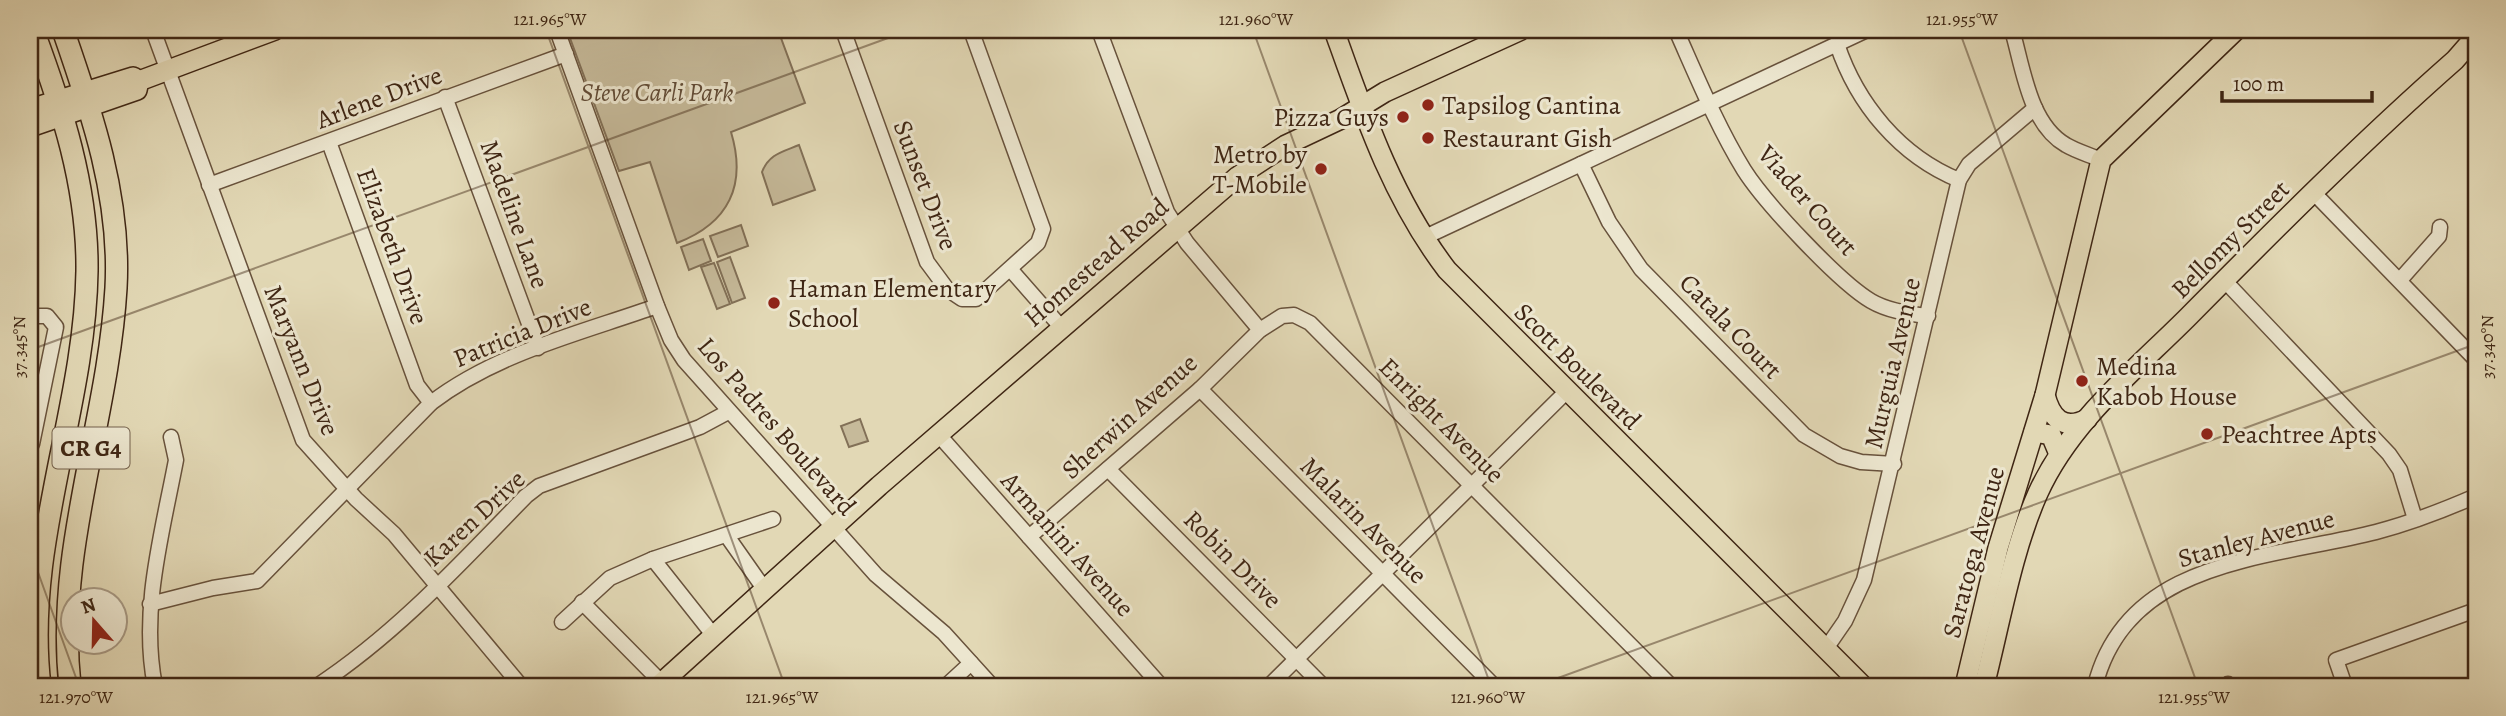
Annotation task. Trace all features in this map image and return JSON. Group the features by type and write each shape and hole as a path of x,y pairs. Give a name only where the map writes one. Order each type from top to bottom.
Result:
{"highway":[{"name":"CR G4","path":"33,30 60,108 85,210 87,274 79,351 40,565 36,629 40,686"},
{"name":"CR G4","path":"63,30 103,156 113,209 116,286 112,330 70,563 66,604 70,686"}],"main road":[{"path":"30,127 60,108 87,99 137,90 139,81 168,68 275,30"},
{"name":"Scott Boulevard","path":"1334,30 1389,175 1423,238 1447,270 1566,392 1863,686"},
{"name":"Homestead Road","path":"660,684 938,434 1176,227 1259,162 1361,106 1521,30"},
{"path":"2101,160 2236,30"},
{"name":"Bellomy Street","path":"2038,494 2059,454 2087,419 2224,280 2455,60 2471,38"},
{"path":"30,109 60,108"},
{"name":"Saratoga Avenue","path":"1965,686 1998,548 2045,395 2101,160"},
{"path":"2045,395 2055,420 2065,424 2087,419"},
{"path":"2034,432 2051,435 2059,454"},
{"name":"Saratoga Avenue","path":"1984,686 2017,558 2038,494"}],"street":[{"name":"Maryann Drive","path":"153,30 303,440 348,491 394,534 521,686"},
{"name":"Los Padres Boulevard","path":"557,30 657,306 671,340 684,360 876,575 944,633 992,686"},
{"name":"Sunset Drive","path":"842,30 932,270 953,295 970,299 985,293 1012,270 1038,243 1043,229 971,30"},
{"path":"1099,30 1162,198 1176,227 1260,330"},
{"name":"Viader Court","path":"1676,30 1709,105 1745,172 1795,230 1856,290 1889,309 1928,316"},
{"path":"1423,238 1867,30"},
{"path":"2012,30 2035,108 2064,144 2101,160"},
{"path":"1837,44 1846,71 1866,104 1900,143 1935,170 1959,180"},
{"name":"Arlene Drive","path":"209,185 566,54"},
{"name":"Madeline Lane","path":"445,97 538,348"},
{"name":"Murguia Avenue","path":"1825,650 1846,621 1864,580 1894,464 1959,180 1969,164 2035,108"},
{"name":"Elizabeth Drive","path":"329,142 417,385 431,402"},
{"name":"Catala Court","path":"1581,164 1609,222 1641,269 1804,435 1840,456 1861,462 1894,464"},
{"path":"2314,193 2476,360"},
{"path":"2400,280 2439,236 2440,228"},
{"path":"1012,270 1061,327"},
{"path":"2224,280 2389,453 2400,470 2415,519"},
{"name":"Patricia Drive","path":"150,604 213,588 257,581 348,491 431,402 463,379 538,348 657,306"},
{"name":"Enright Avenue","path":"1260,330 1282,316 1294,315 1310,323 1671,686"},
{"path":"30,316 47,316 56,327 30,443"},
{"name":"Sherwin Avenue","path":"1029,537 1200,388 1260,330"},
{"name":"Malarin Avenue","path":"1200,388 1494,686"},
{"path":"1269,686 1566,392"},
{"name":"Karen Drive","path":"317,686 361,656 438,586 526,496 540,486 699,427 728,412"},
{"name":"Armanini Avenue","path":"938,434 1161,686"},
{"path":"155,686 150,663 150,604 176,460 171,437"},
{"name":"Robin Drive","path":"1108,469 1323,686"},
{"name":"Stanley Avenue","path":"2095,686 2108,648 2130,620 2150,599 2183,579 2238,562 2378,532 2476,496"},
{"path":"562,622 610,578 653,559 773,519"},
{"path":"727,536 765,590"},
{"path":"653,559 714,636"},
{"path":"582,602 660,684"},
{"path":"2345,686 2336,660 2476,610"},
{"path":"946,686 971,663"}],"green space":[{"name":"Steve Carli Park","path":"567,30 778,30 805,103 731,132 737,169 730,200 710,225 677,243 650,162 619,171"},
{"path":"799,145 815,190 773,205 762,172 772,157"},
{"path":"741,225 748,246 718,257 710,236"},
{"path":"703,239 711,261 689,270 681,247"},
{"path":"730,257 745,298 732,303 717,262"},
{"path":"714,263 730,304 717,309 701,267"},
{"path":"860,419 868,441 849,447 841,426"}],"place":[{"name":"Tapsilog Cantina","path":"1428,105"},
{"name":"Pizza Guys","path":"1403,117"},
{"name":"Restaurant Gish","path":"1428,138"},
{"name":"Metro by T-Mobile","path":"1321,169"},
{"name":"Haman Elementary School","path":"774,303"},
{"name":"Medina Kabob House","path":"2082,381"},
{"name":"Peachtree Apts","path":"2207,434"}]}
